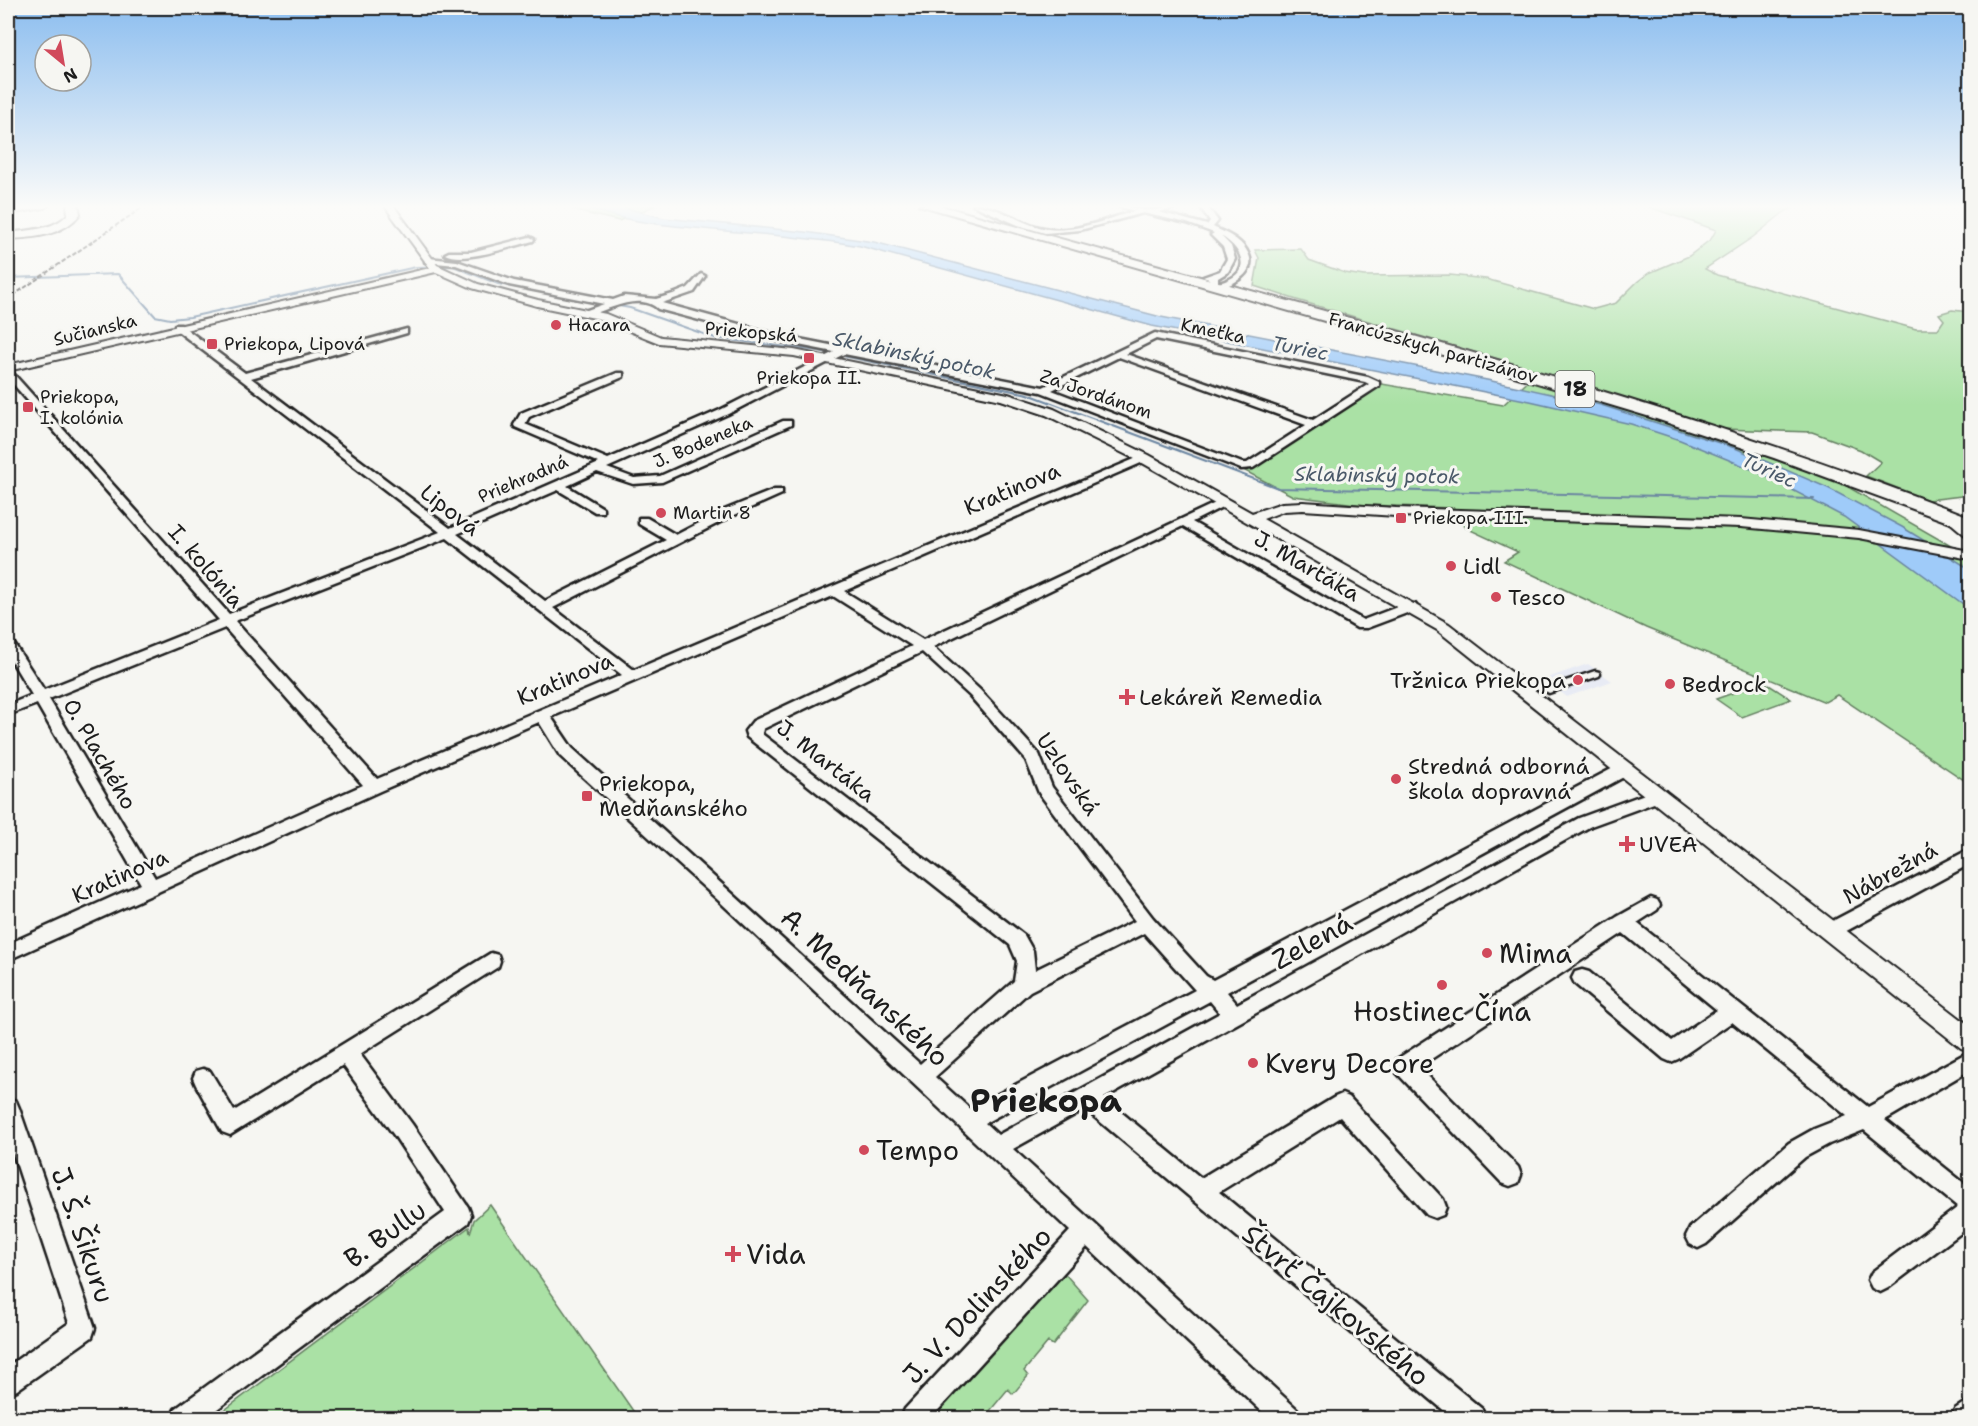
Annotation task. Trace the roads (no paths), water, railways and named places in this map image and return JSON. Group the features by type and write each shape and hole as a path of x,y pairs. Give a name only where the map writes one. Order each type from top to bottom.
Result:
{"main road":[{"name":"Francúzskych partizánov","path":"1164,272 1215,282 1269,302 1713,430 1840,474 1971,524"}],"street":[{"name":"Sučianska","path":"8,370 401,272"},
{"name":"Priekopská","path":"448,272 492,291 537,303 590,312 609,318 639,333 668,342 771,350 832,358 974,384 1050,412 1144,458 1410,607 1463,642 1971,1040"},
{"path":"481,272 512,283 614,303"},
{"path":"1215,282 1224,272"},
{"path":"1215,282 1232,282 1242,272"},
{"path":"1240,275 1240,282 1244,288 1269,302"},
{"path":"590,312 632,298 656,302 688,292 701,276"},
{"name":"Za Jordánom","path":"656,302 662,307 738,328 843,351 974,384 1044,390 1241,466 1249,466 1314,424"},
{"name":"Lipová","path":"178,327 631,675"},
{"path":"243,377 392,337 404,330"},
{"name":"Kmeťka","path":"1044,390 1155,336 1375,382 1376,384 1314,424"},
{"name":"Priehradná","path":"8,710 448,533 724,412 843,351"},
{"path":"1118,354 1314,424"},
{"name":"I. kolónia","path":"8,370 374,787"},
{"name":"J. Bodeneka","path":"620,375 525,415 519,425 633,481 662,479 787,423"},
{"name":"Kratinova","path":"8,952 541,714 1144,458"},
{"path":"558,485 599,510"},
{"path":"544,607 726,514 778,492"},
{"name":"J. Martáka","path":"1023,985 1028,962 1024,949 1017,940 755,737 753,731 758,725 1224,502"},
{"path":"1253,518 1282,507 1303,506 1396,512 1741,523 1859,534 1961,551"},
{"path":"1950,516 1971,532"},
{"path":"643,522 676,540"},
{"name":"J. Martáka","path":"1184,522 1362,625 1410,607"},
{"name":"Uzlovská","path":"833,590 923,645 975,693 1033,758 1045,789 1147,923 1199,982 1213,990 1234,1015"},
{"name":"O. Plachého","path":"8,645 41,697 151,887"},
{"path":"1549,690 1595,674"},
{"name":"A. Medňanského","path":"541,714 566,752 724,895 1288,1419"},
{"name":"Zelená","path":"968,1121 1625,769"},
{"name":"Zelená","path":"996,1147 1585,822 1659,795"},
{"name":"Nábrežná","path":"1832,930 1971,856"},
{"path":"1510,1175 1404,1066 1651,904"},
{"path":"1623,922 1971,1202"},
{"path":"919,1078 1023,985 1147,923"},
{"path":"203,1078 230,1125 491,961"},
{"path":"1582,978 1671,1053 1732,1010"},
{"name":"B. Bullu","path":"184,1419 460,1215 404,1131 346,1052"},
{"path":"1698,1236 1797,1150 1822,1136 1867,1119 1971,1060"},
{"name":"Štvrť Čajkovského","path":"1087,1097 1473,1419"},
{"path":"1200,1191 1342,1104 1435,1207"},
{"name":"J. Š. Šikuru","path":"8,1108 83,1328 8,1381"},
{"path":"1880,1280 1971,1212"},
{"name":"J. V. Dolinského","path":"914,1419 1085,1232"},
{"path":"1964,1419 1971,1412"}],"water":[{"name":"Turiec","path":"953,272 987,272 1161,317 1487,380 1601,405 1735,448 1828,488 1902,527 1970,569 1970,609 1844,517 1756,471 1680,440 1631,424 1530,401 1152,326"}],"waterway":[{"name":"Sklabinský potok","path":"8,278 118,274 155,316 170,319 190,317 395,272"},
{"name":"Sklabinský potok","path":"467,272 498,284 582,300"},
{"name":"Sklabinský potok","path":"613,305 630,308 715,338 819,351 1028,394 1278,488 1814,499"}],"railway":[{"path":"8,299 48,272"}],"place":[{"name":"Hacara","path":"556,325"},
{"name":"Priekopa, Lipová","path":"212,344"},
{"name":"Priekopa II.","path":"809,358"},
{"name":"Priekopa, I. kolónia","path":"28,407"},
{"name":"Martin 8","path":"661,513"},
{"name":"Priekopa III.","path":"1401,518"},
{"name":"Lidl","path":"1451,566"},
{"name":"Tesco","path":"1496,597"},
{"name":"Tržnica Priekopa","path":"1578,680"},
{"name":"Bedrock","path":"1670,684"},
{"name":"Lekáreň Remedia","path":"1127,697"},
{"name":"Stredná odborná škola dopravná","path":"1396,779"},
{"name":"Priekopa, Medňanského","path":"587,796"},
{"name":"UVEA","path":"1627,844"},
{"name":"Mima","path":"1487,953"},
{"name":"Hostinec Čína","path":"1442,985"},
{"name":"Kvery Decore","path":"1253,1063"},
{"name":"Tempo","path":"864,1150"},
{"name":"Vida","path":"733,1254"}],"district":[{"name":"Priekopa","path":"1046,1100"}]}
